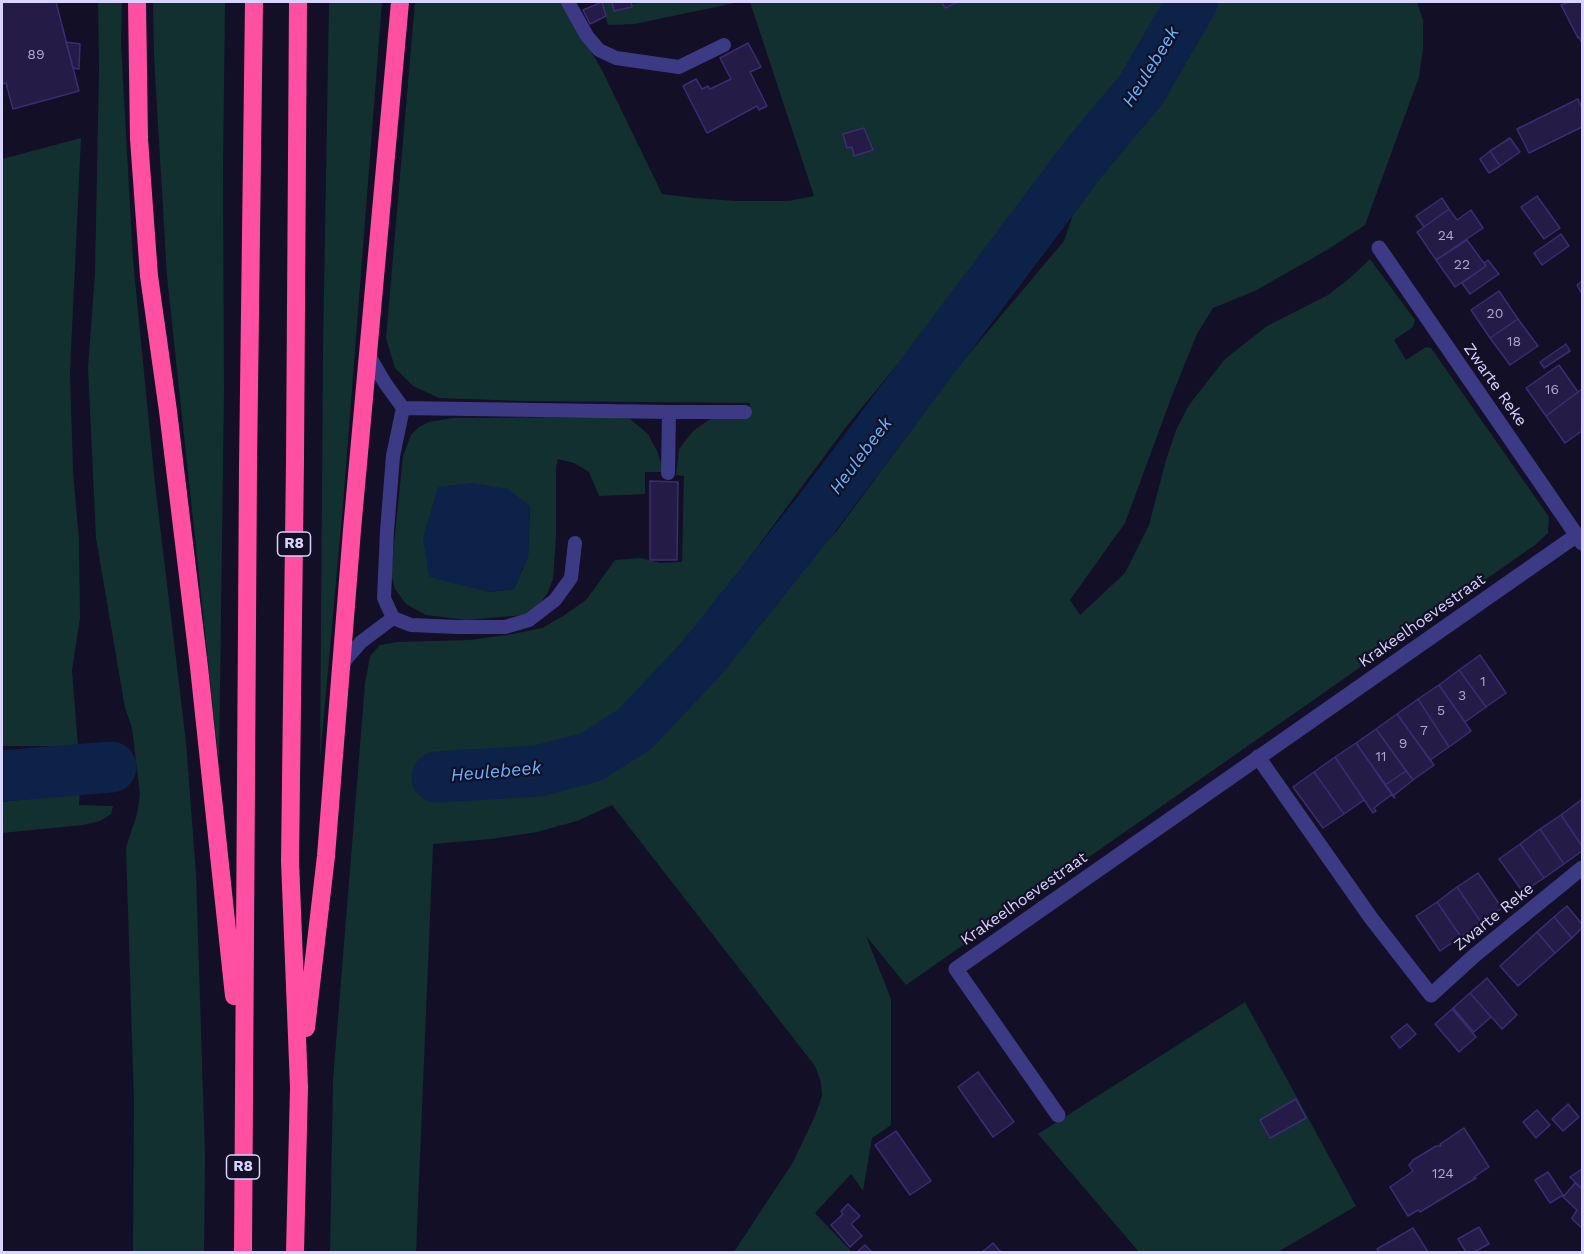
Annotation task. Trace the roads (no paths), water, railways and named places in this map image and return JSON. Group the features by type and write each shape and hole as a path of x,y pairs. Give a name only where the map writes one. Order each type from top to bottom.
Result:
{"highway":[{"name":"R8","path":"137,2 139,139 149,276 199,667 243,1081"},
{"name":"R8","path":"243,1252 254,2"},
{"name":"R8","path":"295,1252 299,1087 290,861 298,2"},
{"name":"R8","path":"299,1087 326,856 400,2"}],"street":[{"name":"Zwarte Reke","path":"1379,248 1580,539"},
{"name":"Krakeelhoevestraat","path":"1058,1115 956,969 1258,758 1580,539"},
{"name":"Zwarte Reke","path":"1258,758 1371,918 1431,995 1475,955 1582,868"}],"lane":[{"path":"568,2 587,36 599,50 616,58 679,67 724,45"},
{"path":"368,354 403,408 393,456 386,553 384,598 393,618 411,625 457,627 505,627 529,620 555,600 571,578 575,543"},
{"path":"403,408 745,412"},
{"path":"668,473 669,412"},
{"path":"341,665 361,642 393,618"}],"water":[{"path":"471,483 508,489 530,506 528,556 514,589 489,592 429,577 423,538 438,487"}],"waterway":[{"name":"Heulebeek","path":"437,777 538,771 591,757 635,729 701,659 815,516 1084,158 1141,90 1192,2"},
{"name":"Heulebeek","path":"2,776 111,767"}]}
